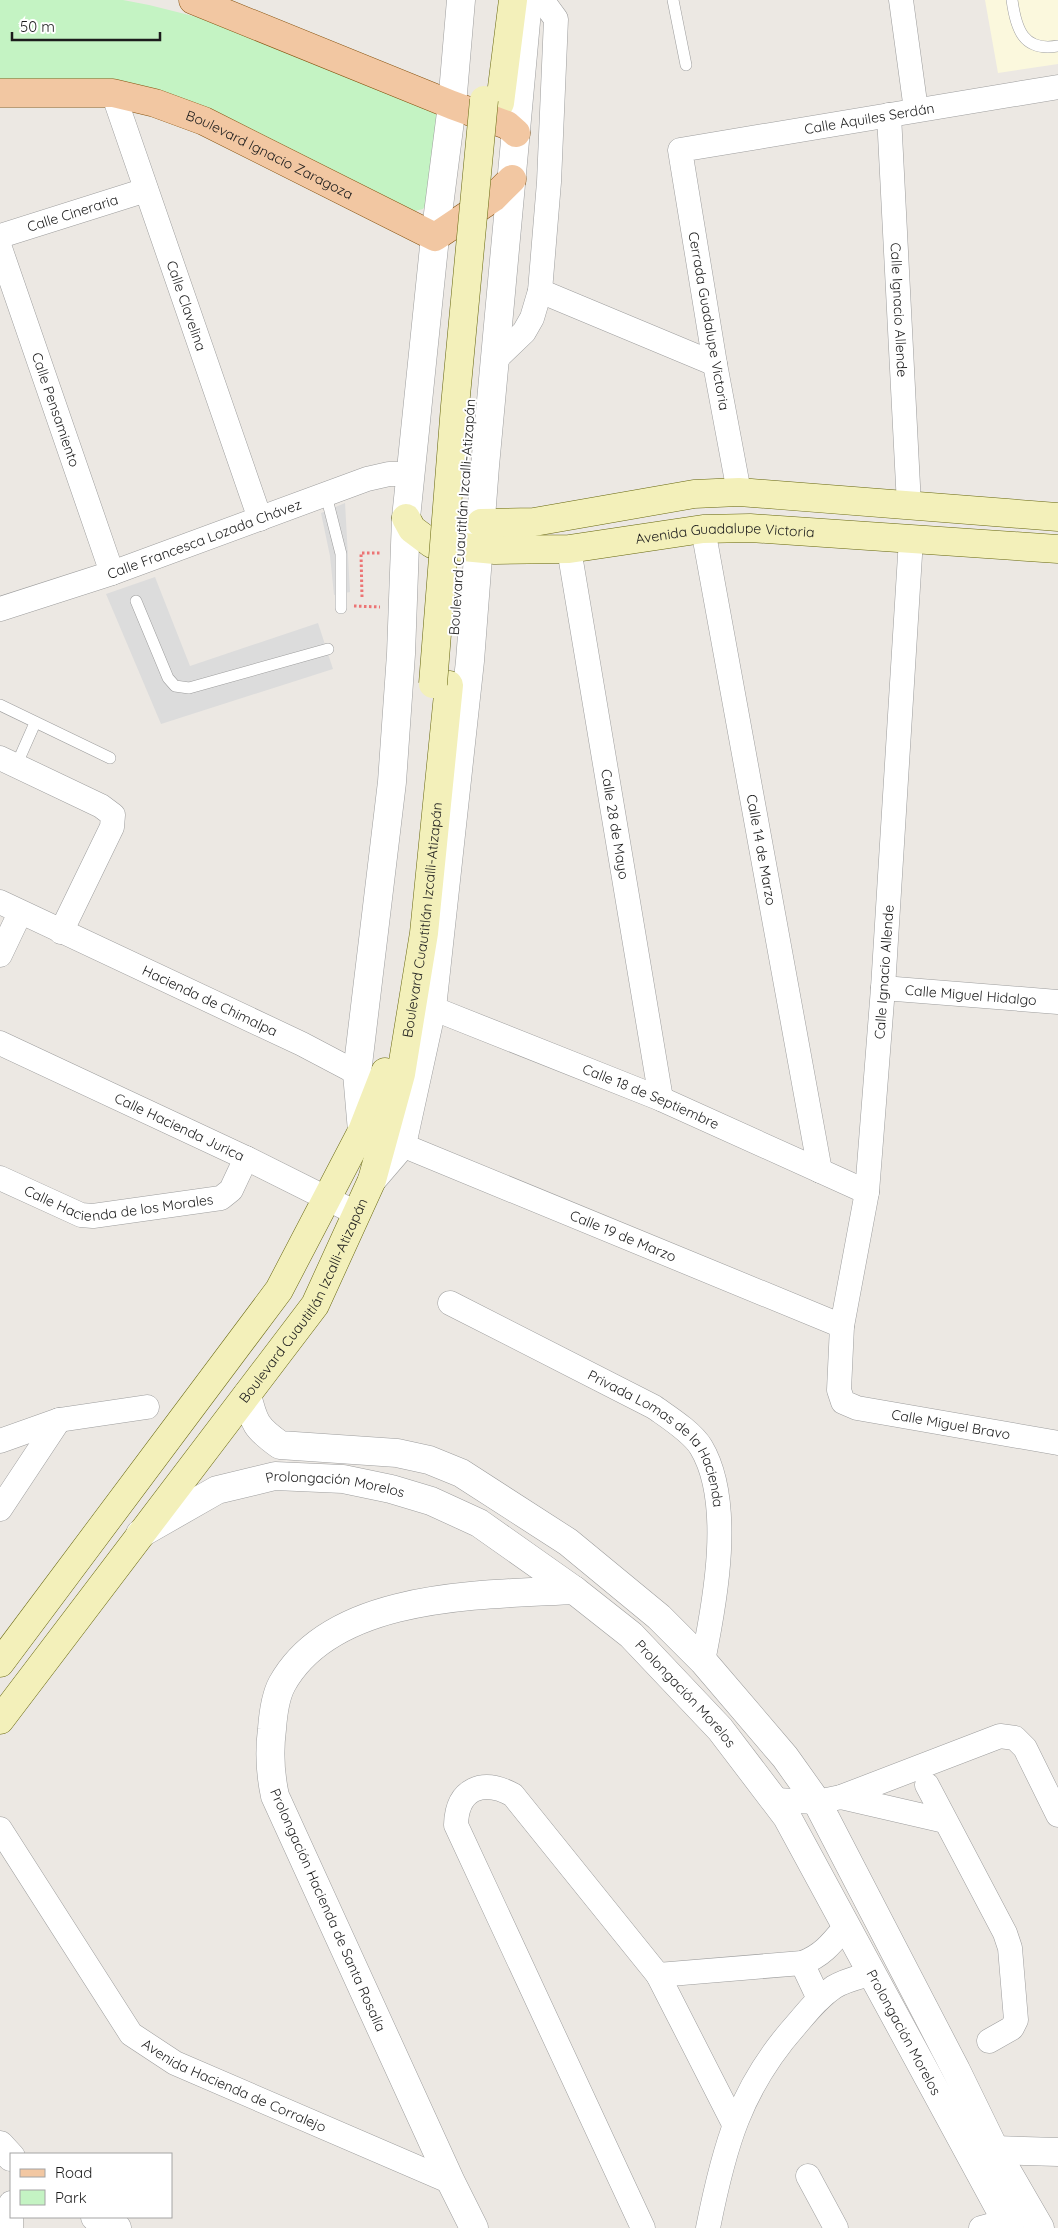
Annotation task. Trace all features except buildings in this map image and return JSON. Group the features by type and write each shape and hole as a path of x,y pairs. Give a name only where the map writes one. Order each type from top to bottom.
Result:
{"main road":[{"path":"193,0 452,105 507,125 516,133"},
{"name":"Boulevard Cuautitlán Izcalli-Atizapán","path":"0,1662 279,1290 393,1072 409,932 463,327 495,0"},
{"name":"Boulevard Cuautitlán Izcalli-Atizapán","path":"0,1720 315,1305 372,1180 393,1072 424,933 450,666 471,398 500,103 513,0"},
{"name":"Boulevard Ignacio Zaragoza","path":"0,93 113,93 155,103 204,121 435,237"},
{"path":"435,237 493,198 512,179"},
{"name":"Avenida Guadalupe Victoria","path":"406,518 412,529 432,544 480,536 534,522 694,494 739,492 1058,517"},
{"name":"Avenida Guadalupe Victoria","path":"480,536 524,551 569,549 703,529 750,528 1058,548"}],"street":[{"path":"362,1131 357,1073 392,782 406,518 435,237 452,105 461,0"},
{"path":"372,1180 402,1145 432,1008 469,671 528,0"},
{"path":"497,358 524,332 532,318 540,291 549,182 556,20 542,0"},
{"path":"902,0 916,110"},
{"name":"Calle Aquiles Serdán","path":"680,150 1058,87"},
{"name":"Calle Clavelina","path":"113,93 260,519"},
{"name":"Calle Ignacio Allende","path":"889,115 909,505"},
{"name":"Cerrada Guadalupe Victoria","path":"680,150 715,364 739,492"},
{"name":"Calle Cineraria","path":"0,236 146,190"},
{"name":"Calle Pensamiento","path":"0,248 112,573"},
{"path":"540,291 715,364"},
{"name":"Calle Francesca Lozada Chávez","path":"0,608 112,573 367,479 389,474 410,474"},
{"name":"Calle 14 de Marzo","path":"703,529 820,1171"},
{"name":"Calle Ignacio Allende","path":"843,1402 839,1390 842,1326 867,1192 883,988 911,539"},
{"name":"Calle 28 de Mayo","path":"569,549 661,1099"},
{"path":"8,762 101,806 113,815 112,827 61,932"},
{"path":"0,955 10,907"},
{"name":"Hacienda de Chimalpa","path":"10,907 302,1044 357,1073"},
{"name":"Calle Miguel Hidalgo","path":"883,988 1058,1002"},
{"name":"Calle 18 de Septiembre","path":"432,1008 661,1099 867,1192"},
{"name":"Calle Hacienda Jurica","path":"0,1043 328,1197 356,1213"},
{"name":"Calle 19 de Marzo","path":"402,1145 842,1326"},
{"name":"Calle Hacienda de los Morales","path":"0,1178 81,1215 93,1216 221,1198 231,1190 246,1158"},
{"name":"Privada Lomas de la Hacienda","path":"450,1303 654,1407 676,1422 701,1446 711,1470 717,1506 719,1553 715,1601 703,1661"},
{"name":"Prolongación Morelos","path":"247,1395 254,1422 265,1434 280,1445 397,1453 429,1460 460,1474 568,1542 659,1617 703,1661 785,1757 829,1800 995,2150 1040,2228"},
{"name":"Calle Miguel Bravo","path":"843,1402 857,1408 1058,1444"},
{"path":"0,1441 59,1420 147,1407"},
{"path":"0,1509 59,1420"},
{"name":"Prolongación Morelos","path":"140,1534 217,1490 275,1476 342,1479 391,1488 431,1501 479,1524 574,1590 631,1635 720,1729 787,1817 873,1973 999,2226"},
{"name":"Prolongación Hacienda de Santa Rosalía","path":"474,2228 451,2182 275,1796 270,1773 274,1713 282,1685 296,1664 339,1629 365,1617 405,1606 471,1596 574,1590"},
{"path":"829,1800 1000,1736 1015,1738 1025,1748 1058,1815"},
{"path":"927,1785 1005,1933 1010,1948 1016,2020 1012,2028 989,2041"},
{"path":"643,2228 456,1825 457,1811 462,1798 472,1790 480,1787 504,1789 513,1794 658,1975 734,2124"},
{"path":"775,1800 829,1800 946,1822"},
{"name":"Avenida Hacienda de Corralejo","path":"0,1829 131,2034 175,2064 451,2182"},
{"path":"658,1975 802,1963 816,1959 846,1926"},
{"path":"802,1963 819,1999"},
{"path":"708,2228 719,2170 734,2124 758,2075 778,2044 819,1999 844,1982 873,1973"},
{"path":"0,2145 10,2156"},
{"path":"995,2150 1058,2152"},
{"path":"808,2176 836,2228"},
{"path":"97,2218 117,2228"}],"lane":[{"path":"673,0 686,64"},
{"path":"1012,0 1016,27 1026,39 1044,48 1058,46"},
{"path":"326,495 342,554 341,606"},
{"path":"136,601 168,678 175,686 189,688 328,649"},
{"path":"0,705 110,758"},
{"path":"8,762 35,723"}],"path":[{"path":"362,597 361,553 388,553"},
{"path":"341,606 384,607"}],"shaded area":[{"path":"985,0 1058,0 1058,64 998,73"},
{"path":"345,503 350,592 334,595 330,556 321,513"},
{"path":"155,577 190,666 318,623 333,669 161,724 106,594"}],"green space":[{"path":"0,0 123,0 149,5 197,17 433,106 440,110 429,200 423,209 411,212 124,90 0,84"}]}
